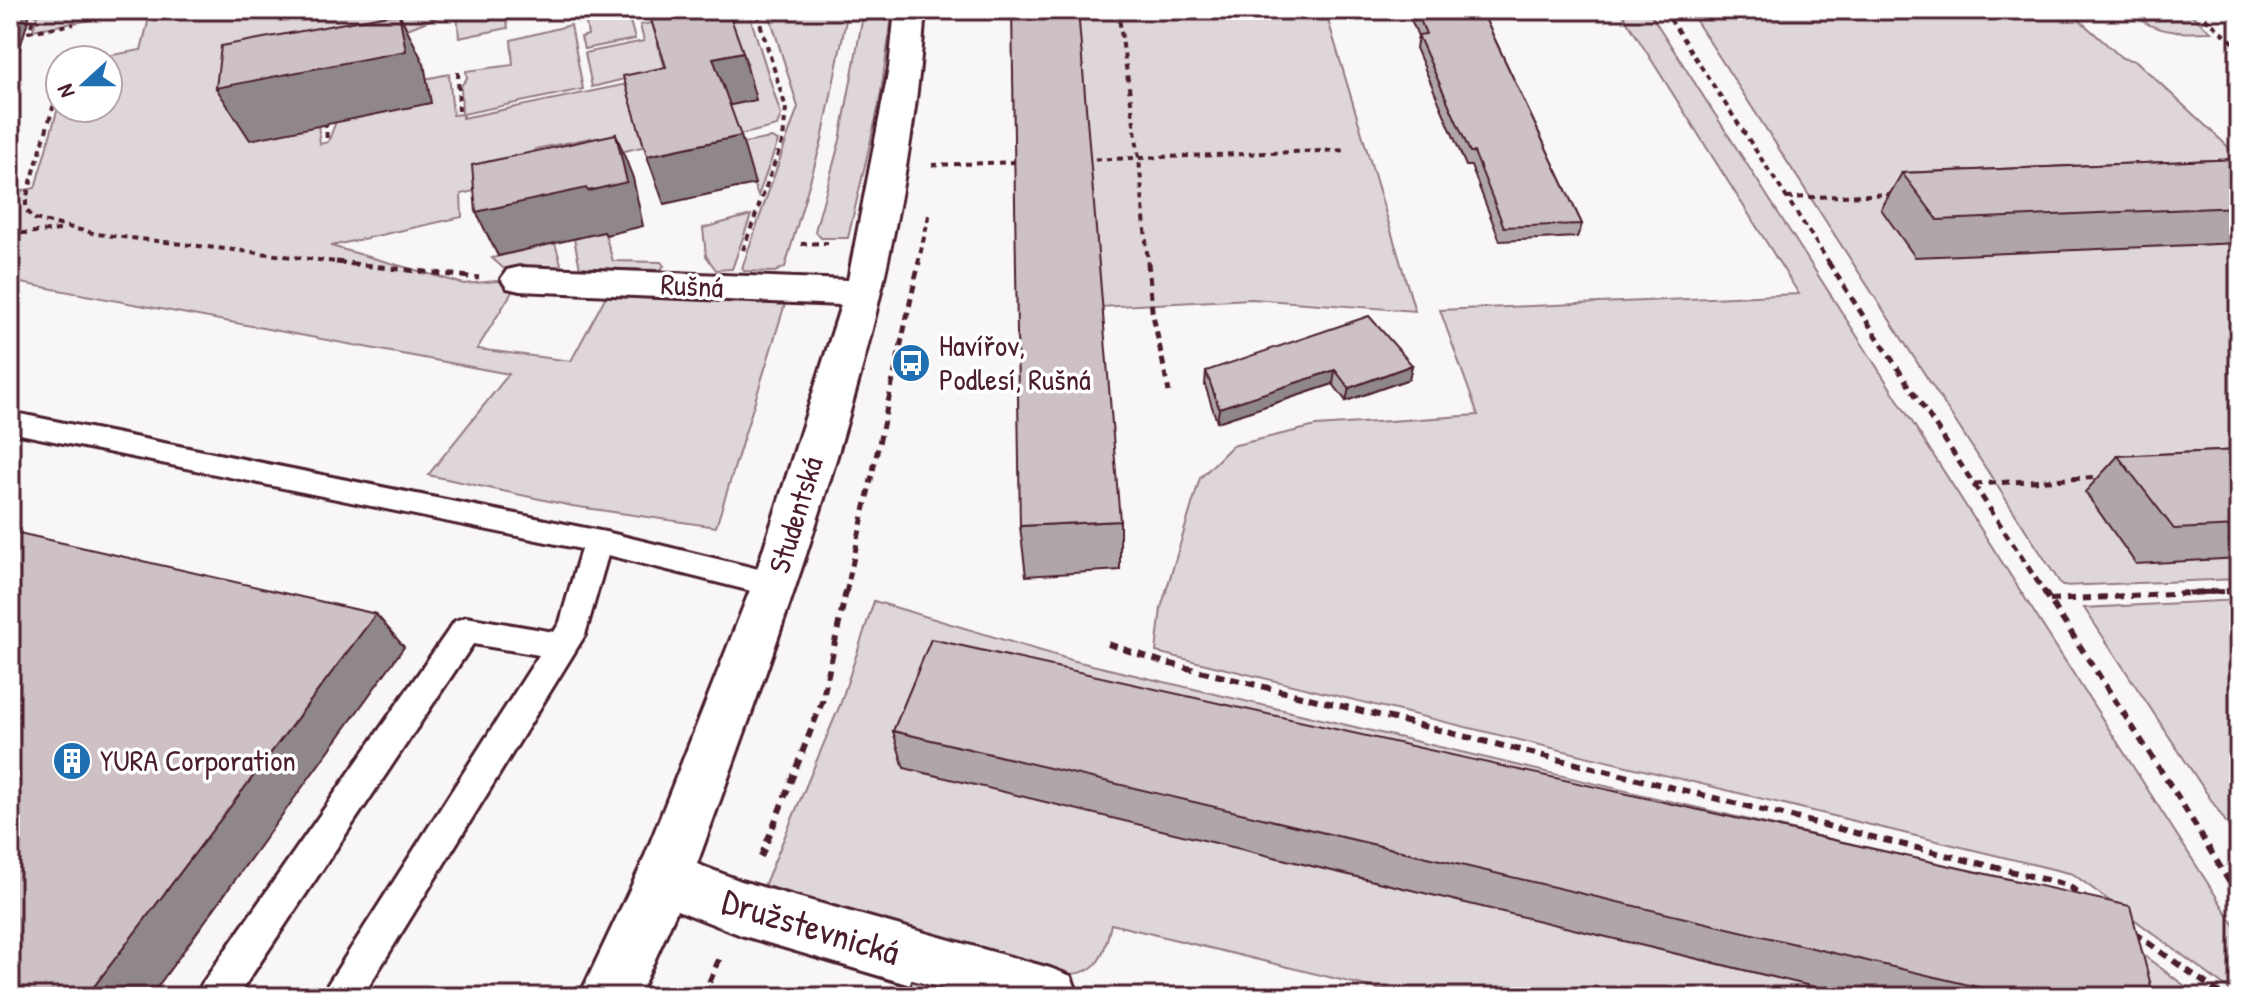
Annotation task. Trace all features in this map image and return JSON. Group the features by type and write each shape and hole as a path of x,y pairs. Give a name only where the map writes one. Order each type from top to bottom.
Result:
{"street":[{"name":"Studentská","path":"608,997 664,878 775,585 864,293 905,68 910,10"},
{"name":"Rušná","path":"520,279 864,293"},
{"name":"Družstevnická","path":"664,878 741,908 1050,997"}],"lane":[{"path":"10,422 597,542 775,585"},
{"path":"341,997 562,632 597,542"},
{"path":"215,997 466,630 562,632"}],"path":[{"path":"36,10 29,32 74,24"},
{"path":"741,257 783,140 786,108 756,10"},
{"path":"1118,10 1139,158 1152,310 1169,392"},
{"path":"1664,10 2178,797 2239,898"},
{"path":"2196,10 2239,47"},
{"path":"458,72 459,114"},
{"path":"326,121 327,143"},
{"path":"48,124 26,199 26,210 35,219 66,229 461,278 520,279"},
{"path":"1075,160 1347,150"},
{"path":"932,165 1028,162"},
{"path":"1787,198 1896,194"},
{"path":"10,234 66,229"},
{"path":"1974,484 2115,477"},
{"path":"2050,600 2239,591"},
{"path":"1108,644 1163,662 2067,885 2091,902"},
{"path":"2127,928 2225,997"}],"shaded area":[{"path":"39,10 149,10 33,30"},
{"path":"151,10 442,10 442,15 325,62 318,123 320,144 328,142 337,119 386,112 420,80 449,74 453,115 462,114 461,86 467,78 466,71 513,65 511,40 571,25 583,89 463,114 463,118 656,78 646,146 595,158 591,138 535,149 538,170 461,194 462,217 331,246 464,284 520,279 477,349 571,361 613,283 789,291 716,527 572,506 428,475 509,374 10,281 10,193 35,188 53,124 124,124 124,53 141,50"},
{"path":"457,10 505,10 508,28 459,38"},
{"path":"728,10 748,10 781,115 777,126 735,136 718,108 738,67 748,64 720,15 729,13"},
{"path":"768,10 848,10 822,140 785,267 775,272 744,271 742,268 798,107"},
{"path":"864,10 893,10 879,105 848,238 821,238 815,231 840,140"},
{"path":"1076,10 1325,10 1415,311 1252,299 1099,307"},
{"path":"1620,10 1648,10 2239,932 2239,997 2073,874 1156,652 1161,608 1200,478 1232,446 1316,426 1478,415 1440,310 1799,294"},
{"path":"1689,10 2068,10 2122,58 2136,61 2239,157 2239,579 2062,586"},
{"path":"2156,10 2186,10 2211,32 2167,30 2142,21 2166,19"},
{"path":"649,13 630,21 635,39 584,49 581,37 588,35 586,23"},
{"path":"652,23 665,69 592,87 585,53 644,41 640,25"},
{"path":"771,138 778,141 758,196 738,144"},
{"path":"751,215 732,269 716,270 706,256 703,228"},
{"path":"604,231 613,261 661,262 664,266 660,270 580,268 574,239"},
{"path":"555,243 561,264 555,269 503,268 492,258"},
{"path":"2239,600 2239,842 2084,608"},
{"path":"874,601 1075,661 2059,893 2200,997 1411,997 1111,924 1100,958 1089,969 1070,974 761,893 840,705"}],"building":[{"path":"648,10 728,10 743,52 713,58 741,136 647,156 623,76 666,67"},
{"path":"1012,10 1078,10 1120,521 1020,526"},
{"path":"1416,10 1481,10 1582,224 1504,227 1474,152 1470,152 1418,35 1426,34"},
{"path":"399,13 406,51 216,88 221,46"},
{"path":"616,134 627,182 476,212 472,165"},
{"path":"2239,159 2239,207 1938,220 1902,173"},
{"path":"1369,316 1412,365 1349,388 1335,370 1219,408 1206,371"},
{"path":"2239,450 2239,526 2174,529 2118,456"},
{"path":"10,531 376,614 86,997 10,997"},
{"path":"931,639 2130,906 2154,997 2020,997 893,731"},
{"path":"912,981 947,991 972,991 994,997 907,997"}],"place":[{"name":"Havířov, Podlesí, Rušná","path":"911,363"},
{"name":"YURA Corporation","path":"72,761"}]}
